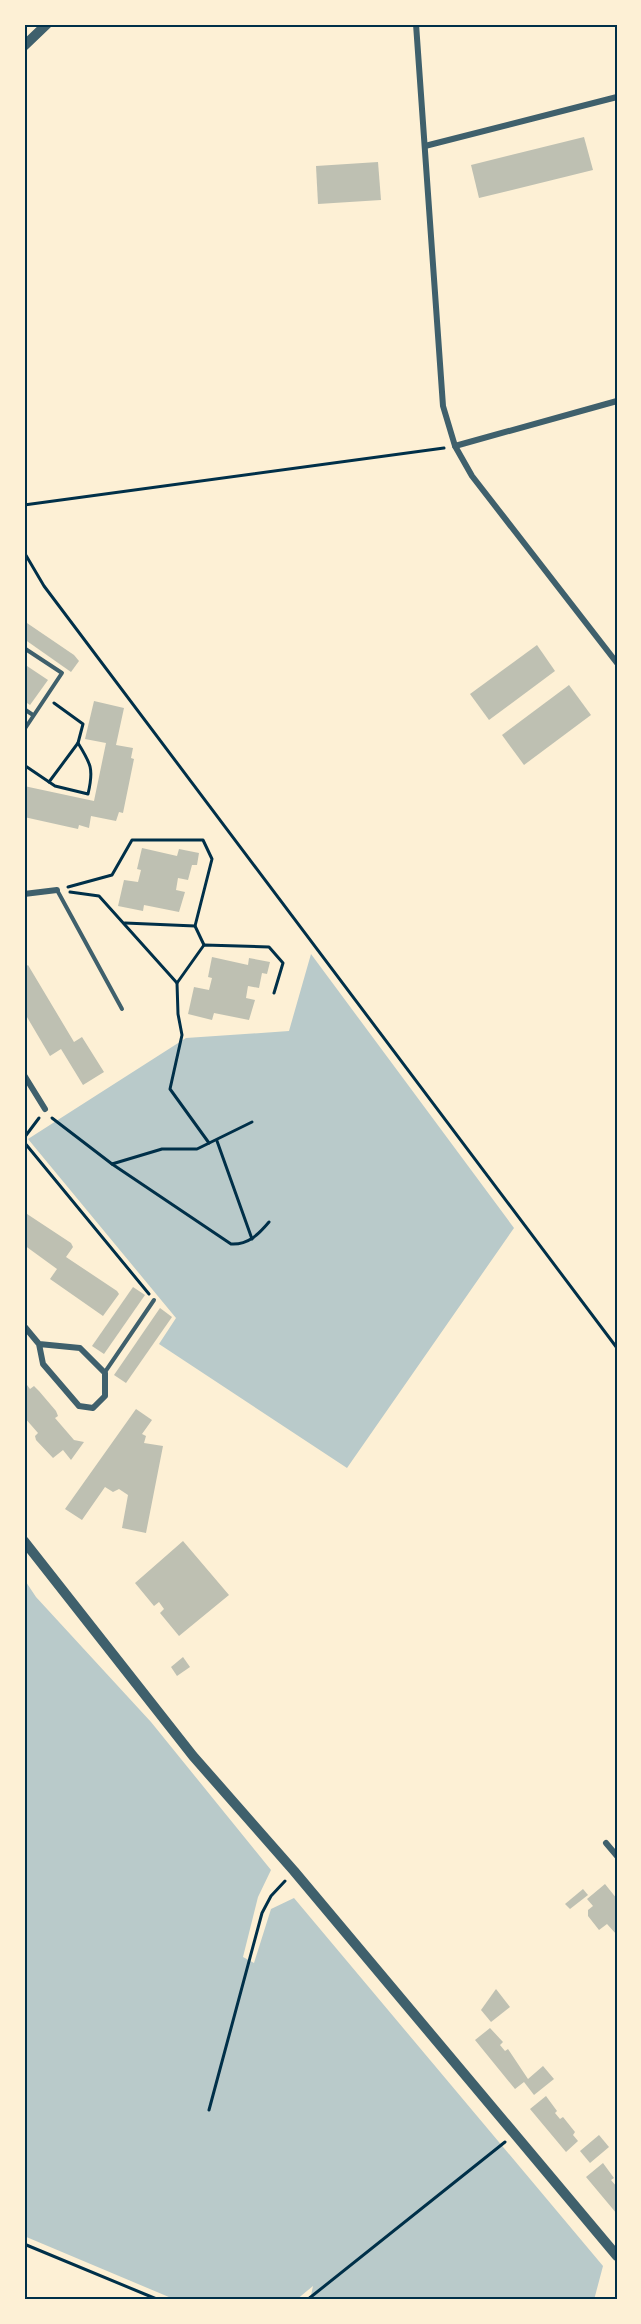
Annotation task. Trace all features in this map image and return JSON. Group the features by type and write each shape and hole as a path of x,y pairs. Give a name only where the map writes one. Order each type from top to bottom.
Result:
{"street":[{"path":"24,46 47,24"},
{"path":"416,24 443,406 455,446 472,476 617,663"},
{"path":"425,146 617,97"},
{"path":"455,446 617,401"},
{"path":"24,894 57,890"},
{"path":"24,1075 45,1108"},
{"path":"24,1326 39,1344 43,1364 79,1406 93,1408 105,1396 105,1373 80,1348 39,1344"},
{"path":"24,1541 193,1756 294,1871 513,2135 617,2256"},
{"path":"606,1843 617,1856"}],"lane":[{"path":"24,648 62,673 24,730"},
{"path":"24,709 33,716"},
{"path":"57,890 122,1009"},
{"path":"105,1373 154,1300"}],"path":[{"path":"24,505 455,446"},
{"path":"24,552 44,586 617,1348"},
{"path":"45,698 83,724 78,743 49,782"},
{"path":"24,765 49,782 88,794 93,774 90,761 78,743"},
{"path":"57,890 112,875 132,840 203,840 212,859 195,926 204,945"},
{"path":"57,890 99,896 177,983 182,1035 170,1089 209,1143"},
{"path":"124,923 195,926"},
{"path":"177,983 204,945"},
{"path":"204,945 269,946 283,963 274,993"},
{"path":"154,1300 24,1140 45,1109 58,1125 231,1244 239,1245 252,1239 269,1222"},
{"path":"112,1164 147,1152 169,1148 197,1149 252,1122"},
{"path":"217,1141 252,1239"},
{"path":"209,2110 262,1913 271,1896 294,1871"},
{"path":"308,2300 513,2135"},
{"path":"24,2244 159,2300"}],"shaded area":[{"path":"311,954 514,1228 347,1468 159,1344 176,1318 28,1139 186,1038 289,1031"},
{"path":"24,1579 36,1597 151,1722 271,1870 258,1897 243,1957 254,1963 271,1909 294,1898 603,2266 594,2300 310,2300 313,2286 296,2300 176,2300 24,2236"}],"building":[{"path":"584,137 593,170 479,198 471,165"},
{"path":"378,162 381,200 318,204 316,166"},
{"path":"24,621 74,655 79,661 71,672 24,639"},
{"path":"537,645 555,671 489,720 470,694"},
{"path":"24,664 48,680 30,705 24,701"},
{"path":"569,685 591,715 524,765 502,735"},
{"path":"94,701 124,708 116,745 133,748 131,758 134,759 123,813 119,812 116,821 91,816 89,828 79,825 78,829 24,817 24,786 94,801 106,743 85,739"},
{"path":"142,848 177,856 179,849 199,853 197,865 192,865 188,880 178,878 176,890 185,892 179,912 144,905 143,911 118,906 124,880 138,882 141,870 137,869"},
{"path":"212,957 248,965 249,958 270,962 267,974 262,973 259,988 248,986 246,998 255,1000 249,1020 214,1013 212,1020 188,1014 194,987 209,990 212,978 208,977"},
{"path":"28,965 74,1042 82,1037 104,1072 83,1085 61,1049 50,1056 24,1012 24,968"},
{"path":"24,1212 71,1243 73,1247 66,1257 117,1291 119,1294 103,1316 50,1279 57,1269 24,1245"},
{"path":"133,1287 145,1295 104,1354 92,1346"},
{"path":"160,1308 172,1317 126,1383 114,1375"},
{"path":"24,1381 30,1389 34,1386 56,1411 58,1416 55,1418 74,1440 84,1442 71,1460 63,1450 53,1458 36,1440 35,1436 38,1433 24,1417"},
{"path":"136,1409 152,1420 142,1434 146,1436 144,1443 163,1446 146,1533 122,1528 128,1495 119,1489 113,1492 105,1487 82,1520 65,1509"},
{"path":"183,1541 229,1595 179,1636 160,1613 164,1609 159,1602 154,1606 135,1583"},
{"path":"183,1657 190,1667 177,1676 171,1667"},
{"path":"605,1884 617,1899 617,1935 607,1924 599,1930 588,1916 588,1910 593,1906 587,1899"},
{"path":"583,1889 588,1895 570,1909 565,1904"},
{"path":"496,1989 510,2007 491,2022 481,2010"},
{"path":"490,2028 503,2042 500,2045 505,2051 508,2049 528,2079 543,2066 554,2079 534,2095 524,2082 515,2089 475,2040"},
{"path":"546,2096 557,2111 555,2113 560,2119 563,2117 575,2132 573,2135 578,2141 566,2152 530,2109"},
{"path":"599,2135 609,2147 590,2163 580,2151"},
{"path":"603,2163 614,2178 611,2180 617,2187 617,2214 586,2177"}]}
